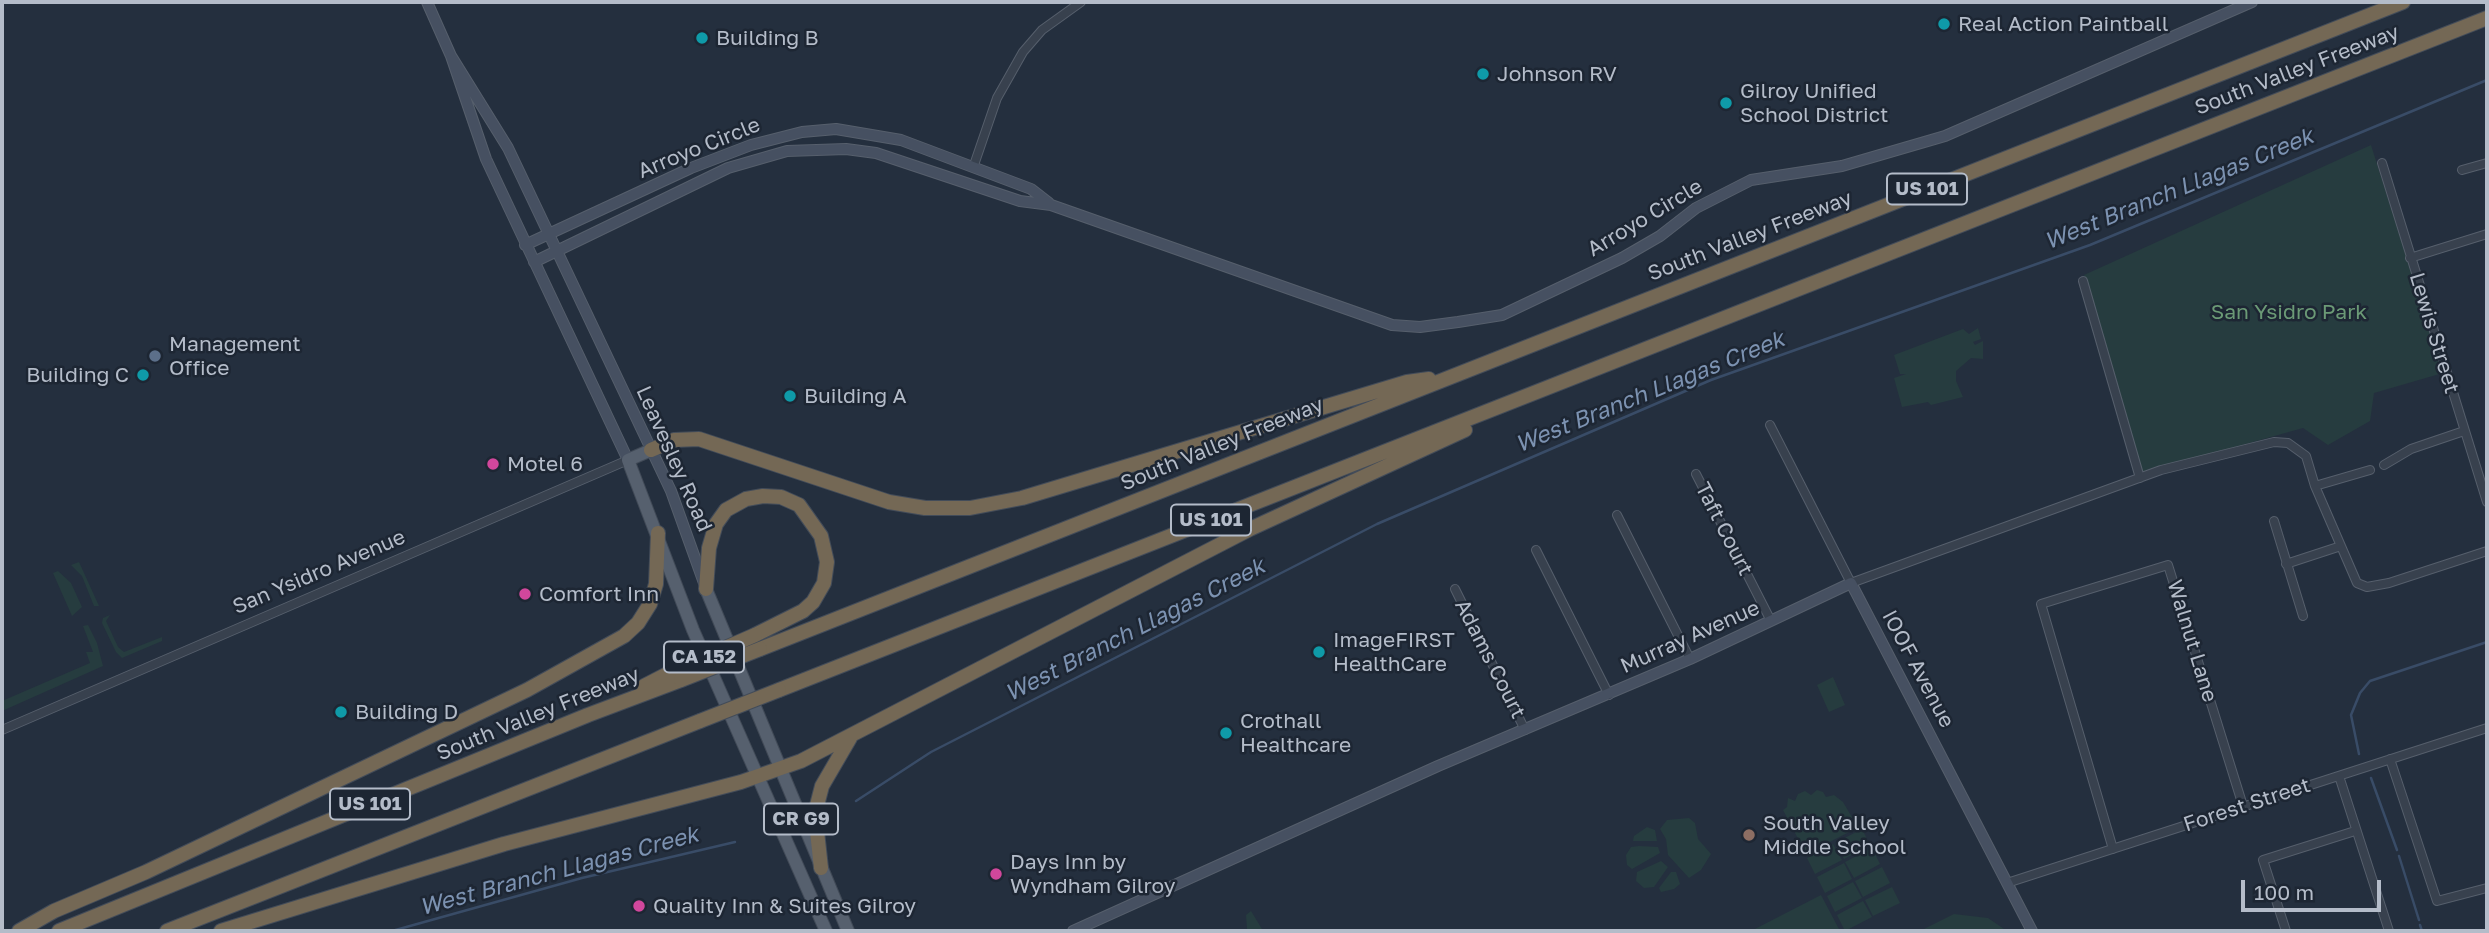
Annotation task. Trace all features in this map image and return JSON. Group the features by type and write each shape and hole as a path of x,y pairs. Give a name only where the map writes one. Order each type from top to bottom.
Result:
{"highway":[{"name":"South Valley Freeway","path":"59,931 588,715 757,642 1451,376 2403,2"},
{"name":"South Valley Freeway","path":"167,931 2487,18"},
{"path":"221,931 504,844 781,769 1278,515 1643,350"},
{"path":"651,450 674,440 699,439 889,502 925,508 970,508 1022,498 1407,382 1451,376"},
{"path":"706,589 709,548 716,524 726,510 746,499 763,496 781,497 799,505 821,536 827,562 824,583 813,602 803,611 757,642"},
{"path":"19,931 54,911 146,873 503,701 624,636 638,623 650,604 656,584 659,533"},
{"path":"821,868 815,813 822,786 853,734"}],"main road":[{"name":"San Ysidro Avenue","path":"628,460 651,450"},
{"name":"Leavesley Road","path":"628,460 659,533 692,630 825,931"},
{"name":"Leavesley Road","path":"706,589 848,931"}],"street":[{"name":"Leavesley Road","path":"427,2 451,57 486,159 628,460"},
{"path":"974,165 996,98 1023,52 1042,30 1081,2"},
{"name":"Arroyo Circle","path":"534,262 728,168 807,148 876,153 1020,201 1051,205 1392,325 1420,327 1502,314 1622,258 1660,236 1696,208 1751,180 1842,166 1945,136 2252,2"},
{"name":"Leavesley Road","path":"451,57 494,121 676,500 706,589"},
{"name":"Arroyo Circle","path":"525,245 691,168 751,145 802,132 850,130 901,140 974,165 1031,189 1051,205"},
{"name":"Lewis Street","path":"2382,163 2487,502"},
{"path":"2462,170 2487,163"},
{"path":"2410,258 2487,234"},
{"path":"2083,281 2140,478"},
{"name":"IOOF Avenue","path":"1770,425 2032,931"},
{"path":"2384,465 2411,449 2464,432"},
{"name":"Murray Avenue","path":"1073,931 1690,659 1851,583 1904,561 2019,523 2140,478 2274,442 2288,443 2306,456 2315,486 2357,583 2367,587 2389,583 2487,551"},
{"name":"San Ysidro Avenue","path":"2,730 628,460"},
{"path":"2315,486 2370,470"},
{"name":"Taft Court","path":"1696,474 1771,621"},
{"path":"1617,515 1690,659"},
{"path":"2274,521 2302,616"},
{"path":"2286,564 2341,546"},
{"path":"1536,550 1609,695"},
{"name":"Walnut Lane","path":"2113,849 2042,604 2168,565 2244,806"},
{"name":"Adams Court","path":"1455,589 1525,730"},
{"name":"Forest Street","path":"2007,883 2487,728"},
{"path":"2390,759 2437,901 2487,888"},
{"path":"2339,776 2389,931"},
{"path":"2286,931 2263,860 2355,831"}],"green space":[{"name":"San Ysidro Park","path":"2371,145 2443,373 2374,393 2370,421 2328,445 2303,428 2142,473 2084,275"},
{"path":"1978,328 1981,339 1973,342 1975,345 1983,341 1983,359 1971,358 1956,371 1956,381 1963,397 1931,405 1928,402 1902,407 1894,378 1906,374 1900,374 1894,355 1963,329 1969,334"},
{"path":"79,562 99,606 94,606 82,576 71,565"},
{"path":"58,571 71,583 82,607 72,616 53,573"},
{"path":"110,615 106,621 118,647 124,652 162,637 162,641 122,658 116,652 102,623 103,618"},
{"path":"88,625 97,643 103,666 2,711 2,701 90,663 86,652 93,652 83,626"},
{"path":"1833,677 1845,705 1829,712 1817,685"},
{"path":"1817,790 1823,792 1826,797 1834,795 1843,802 1856,824 1853,830 1806,854 1783,810 1787,807 1788,798 1795,801 1798,794 1805,791 1811,795"},
{"path":"1689,818 1695,823 1698,839 1711,854 1701,870 1689,878 1668,855 1666,839 1660,829 1667,820"},
{"path":"1647,827 1655,830 1657,841 1633,841 1634,836"},
{"path":"1862,829 1870,845 1844,859 1835,843"},
{"path":"1833,844 1842,860 1815,874 1807,858"},
{"path":"1631,847 1658,847 1660,853 1632,869 1627,865 1626,855"},
{"path":"1872,848 1880,864 1854,878 1845,862"},
{"path":"1661,861 1668,867 1654,887 1644,888 1636,881 1637,872"},
{"path":"1844,863 1852,879 1825,893 1817,877"},
{"path":"1882,867 1890,883 1863,897 1855,881"},
{"path":"1671,872 1676,872 1680,884 1674,889 1661,892 1659,888"},
{"path":"1853,882 1862,898 1835,912 1827,896"},
{"path":"1892,887 1900,903 1873,916 1865,900"},
{"path":"1821,895 1840,931 1751,931"},
{"path":"1863,901 1872,917 1845,931 1837,915"},
{"path":"1251,911 1262,929 1240,931 1247,929 1246,915"},
{"path":"1954,914 1988,918 2007,931 1920,931"}],"waterway":[{"name":"West Branch Llagas Creek","path":"856,801 931,752 1377,524 1711,380 2090,245 2487,80"},
{"path":"2359,754 2351,715 2360,693 2370,681 2487,642"},
{"path":"2371,778 2397,850"},
{"name":"West Branch Llagas Creek","path":"392,931 582,878 735,842"},
{"path":"2399,856 2419,920"},
{"path":"2420,925 2422,931"}],"place":[{"name":"Real Action Paintball","path":"1944,24"},
{"name":"Building B","path":"702,38"},
{"name":"Johnson RV","path":"1483,74"},
{"name":"Gilroy Unified School District","path":"1726,103"},
{"name":"Management Office","path":"155,356"},
{"name":"Building C","path":"143,375"},
{"name":"Building A","path":"790,396"},
{"name":"Motel 6","path":"493,464"},
{"name":"Comfort Inn","path":"525,594"},
{"name":"ImageFIRST HealthCare","path":"1319,652"},
{"name":"Building D","path":"341,712"},
{"name":"Crothall Healthcare","path":"1226,733"},
{"name":"South Valley Middle School","path":"1749,835"},
{"name":"Days Inn by Wyndham Gilroy","path":"996,874"},
{"name":"Quality Inn & Suites Gilroy","path":"639,906"}]}
